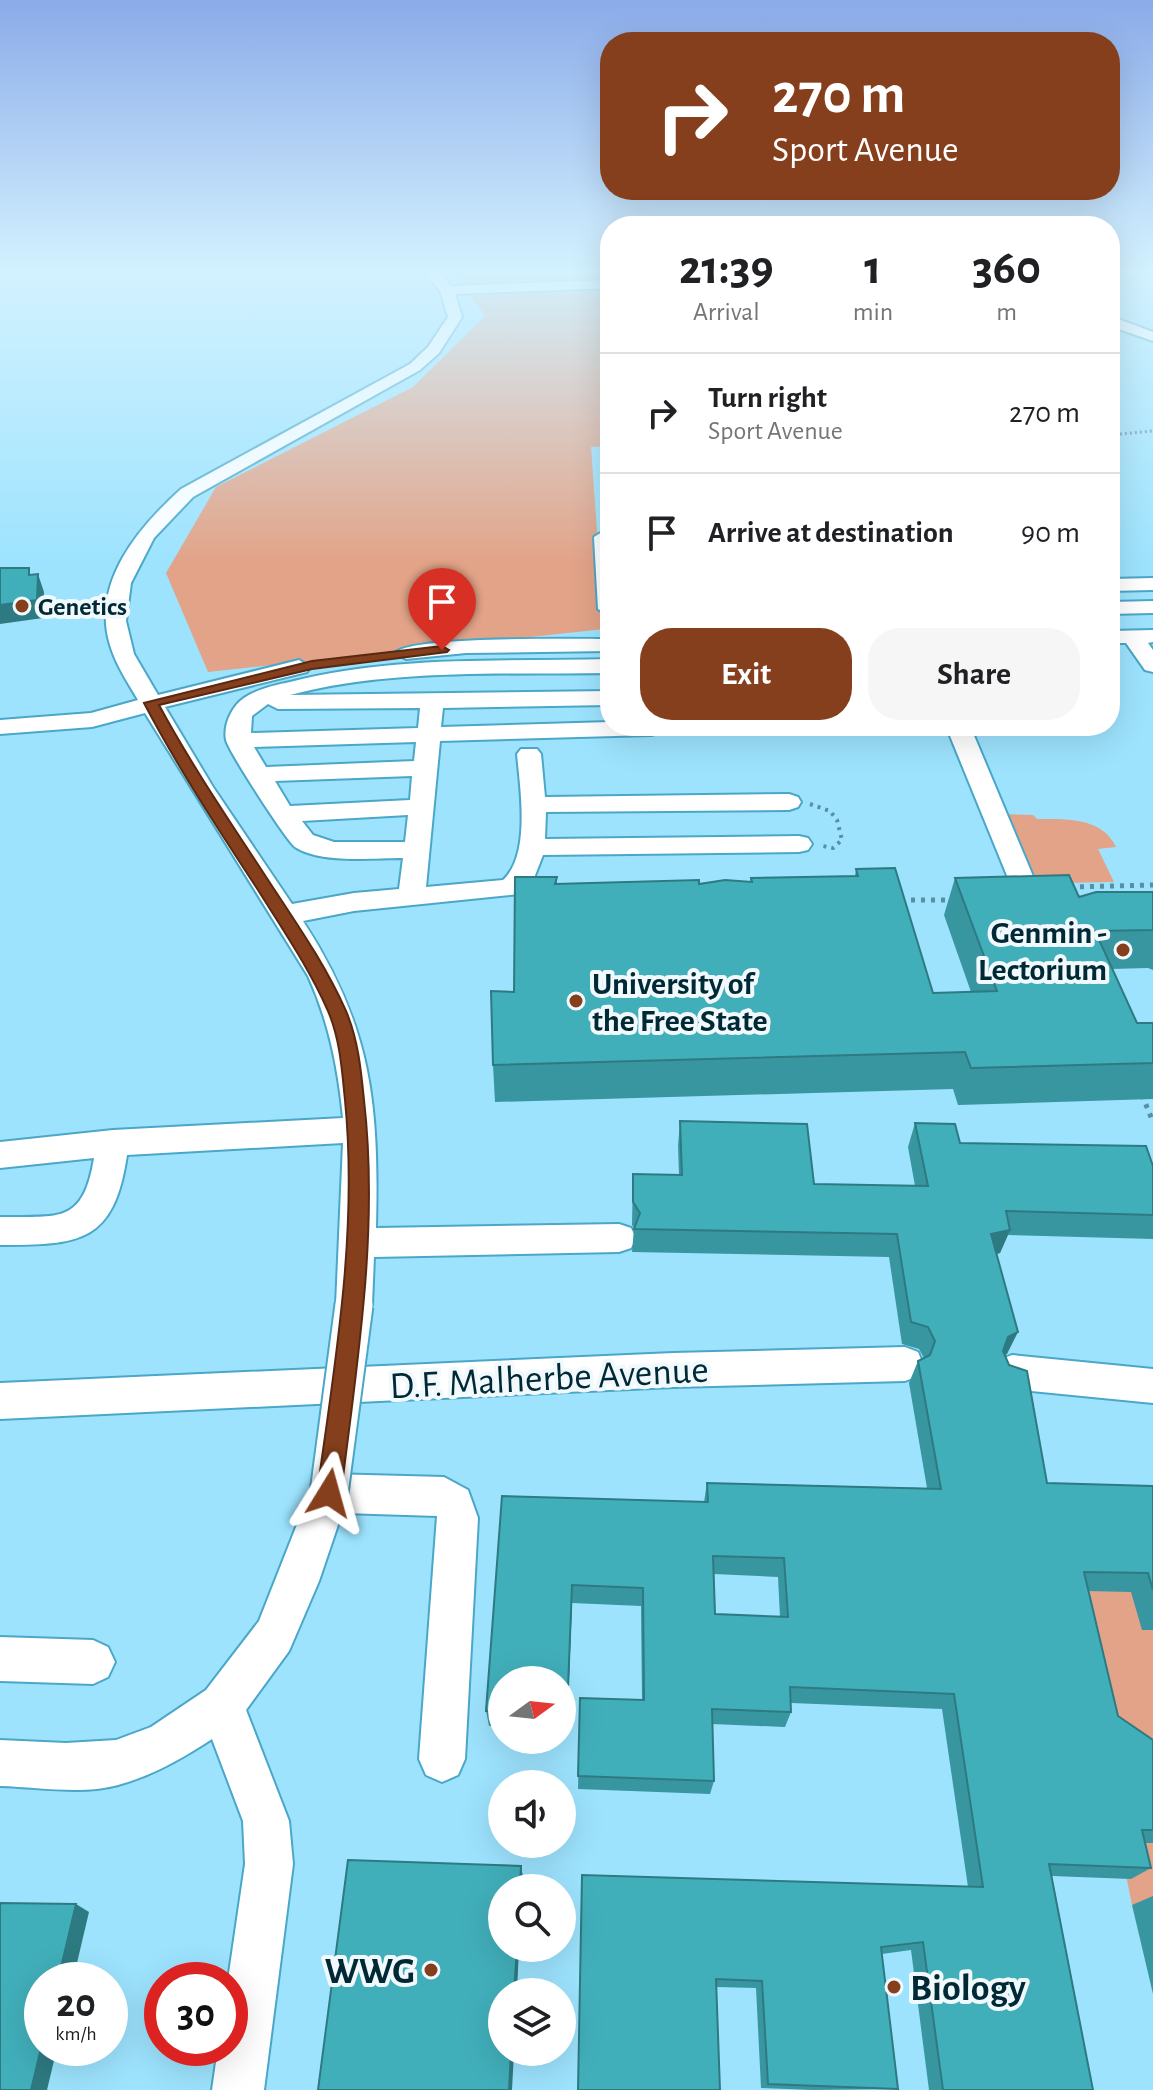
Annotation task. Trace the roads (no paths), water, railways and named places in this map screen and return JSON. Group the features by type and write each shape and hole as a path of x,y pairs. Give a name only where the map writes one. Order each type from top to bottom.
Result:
{"street":[{"path":"0,1763 66,1766 116,1763 165,1744 222,1706 274,1636 298,1581 329,1493 354,1305 358,1243 358,1130 350,1054 339,1014 316,966 180,757 124,657 115,619 119,588 135,550 165,512 197,486 410,370"},
{"path":"1120,585 1153,584"},
{"path":"1120,608 1153,607"},
{"path":"1132,636 1153,665"},
{"path":"0,727 92,720 312,665 394,654 466,647 600,652"},
{"path":"417,850 318,847 304,841 283,814 238,740 241,714 253,702 276,692 334,677 600,653"},
{"path":"253,702 600,698"},
{"path":"412,897 432,701"},
{"path":"238,740 600,729"},
{"path":"962,736 1028,894"},
{"path":"285,915 354,902 510,888 521,882 529,867 532,847 529,754"},
{"path":"260,774 425,768"},
{"path":"531,805 789,802"},
{"path":"283,814 421,807"},
{"path":"532,847 799,844"},
{"path":"0,1155 113,1143 358,1130"},
{"path":"0,1231 59,1229 92,1214 101,1200 113,1143"},
{"path":"358,1243 619,1238"},
{"name":"D.F. Malherbe Avenue","path":"0,1401 673,1370 905,1364"},
{"path":"1012,1372 1153,1386"},
{"path":"329,1493 444,1496 454,1504 458,1518 442,1759"},
{"path":"0,1659 93,1662"},
{"path":"222,1706 266,1821 269,1864 238,2090"}],"place":[{"name":"Genetics","path":"22,606"},
{"name":"Genmin - Lectorium","path":"1123,950"},
{"name":"University of the Free State","path":"576,1001"},
{"name":"WWG","path":"431,1970"},
{"name":"Biology","path":"894,1987"}]}
